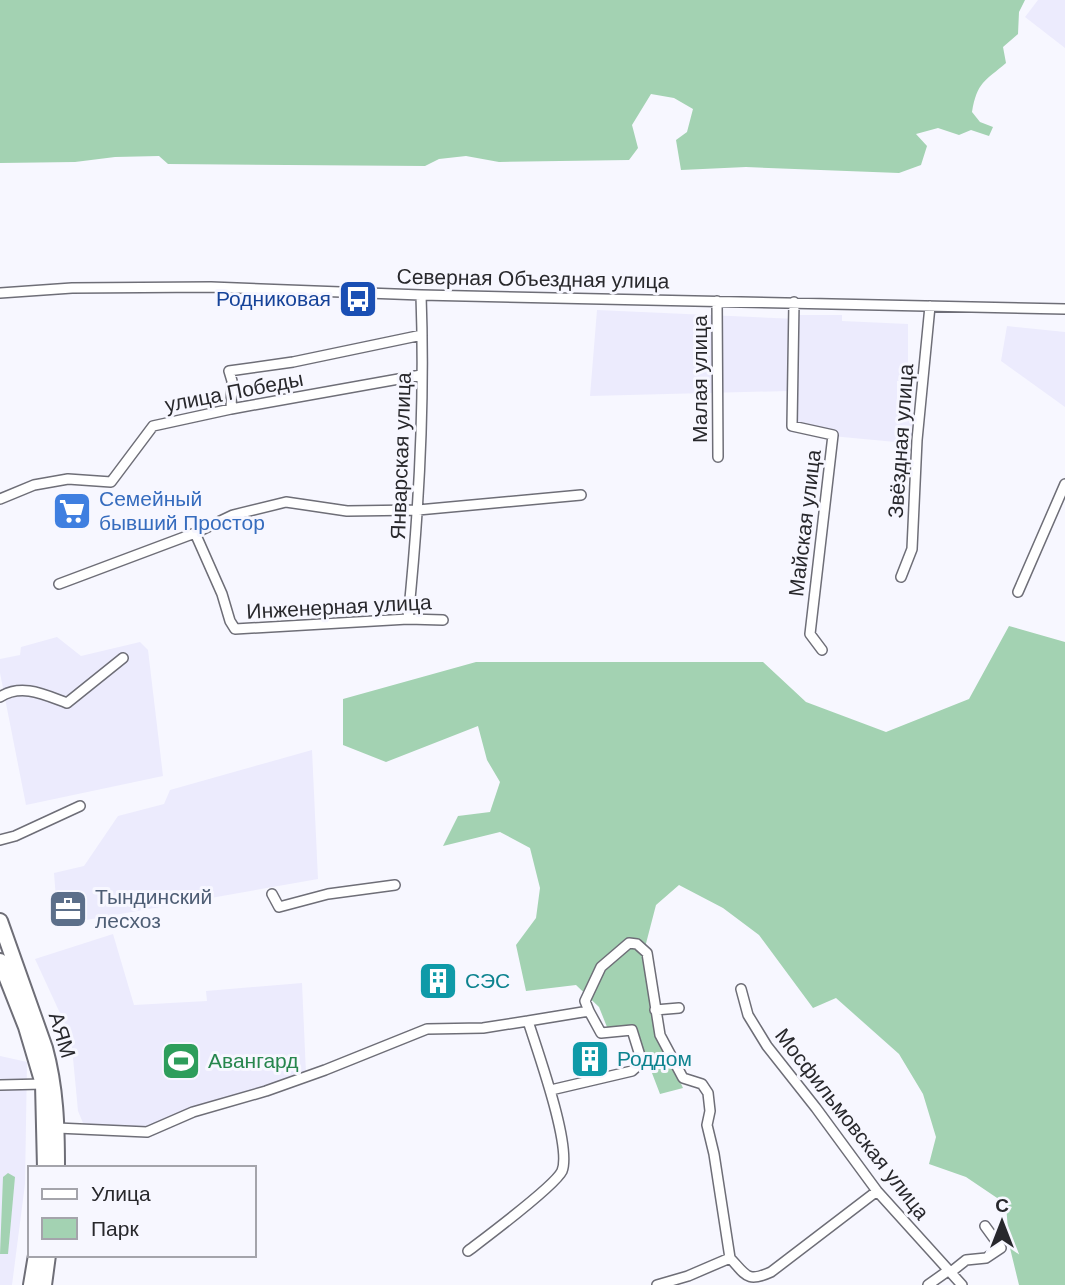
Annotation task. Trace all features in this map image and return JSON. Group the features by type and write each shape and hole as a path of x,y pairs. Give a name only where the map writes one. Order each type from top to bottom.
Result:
{"highway":[{"name":"АЯМ","path":"0,921 46,1048 56,1098 57,1166"},
{"name":"АЯМ","path":"1,964 26,1027 43,1084 45,1166"},
{"path":"31,1285 36,1257"},
{"path":"44,1285 48,1257"}],"street":[{"name":"Северная Объездная улица","path":"0,293 72,288 211,287 421,295 1065,309"},
{"name":"Январская улица","path":"408,619 418,510 421,295"},
{"name":"Малая улица","path":"717,301 718,457"},
{"name":"Майская улица","path":"794,302 792,426 833,435 810,634 822,650"},
{"name":"Звёздная улица","path":"901,577 912,549 917,440 930,306"},
{"path":"231,409 232,381 229,371 293,362 422,335"},
{"name":"улица Победы","path":"0,499 34,485 68,478 111,482 153,426 231,409 421,375"},
{"path":"1018,592 1065,484"},
{"path":"59,584 195,533 233,515 286,502 348,511 418,510 581,495"},
{"name":"Инженерная улица","path":"195,533 235,629 408,619 443,620"},
{"path":"0,697 7,692 30,690 67,703 123,658"},
{"path":"0,840 15,836 80,806"},
{"path":"272,894 279,907 328,894 395,884"},
{"path":"551,1090 632,1071 642,1062 632,1030 601,1032 585,1001 601,967 629,943 637,944 647,953 660,1035 683,1078 702,1084 708,1093 710,1111 707,1125 730,1258 747,1276 756,1279 771,1272 877,1191"},
{"name":"Мосфильмовская улица","path":"741,989 748,1015 767,1046 877,1191 961,1285"},
{"path":"655,1010 679,1008"},
{"path":"57,1128 147,1132 193,1112 266,1091 427,1029 483,1028 589,1011"},
{"path":"468,1251 544,1190 561,1173 564,1157 551,1090 528,1021"},
{"path":"0,1085 43,1084"},
{"path":"928,1285 966,1260 986,1258 1001,1248 985,1226"},
{"path":"657,1285 690,1281 730,1258"}],"shaded area":[{"path":"1038,0 1065,0 1065,48 1025,17"},
{"path":"597,310 798,319 799,315 842,315 842,321 908,324 908,380 897,381 897,401 913,410 912,435 906,443 789,432 788,391 590,396"},
{"path":"1007,326 1065,332 1065,407 1001,361"},
{"path":"57,637 81,656 140,642 148,650 163,776 26,805 0,673 0,659 20,655 21,647"},
{"path":"312,750 318,879 58,925 54,873 84,866 118,816 164,804 170,790"},
{"path":"113,934 134,1005 207,1001 206,991 302,983 306,1074 192,1110 143,1130 83,1123 78,1111 71,1037 35,959"},
{"path":"0,1056 27,1062 25,1184 12,1285 0,1285"}],"green space":[{"path":"0,0 1025,0 1019,12 1018,34 1003,47 1006,63 983,83 976,94 972,112 980,122 993,127 989,136 971,130 959,135 938,128 916,134 927,146 921,165 899,173 746,167 681,170 676,140 687,132 693,109 674,98 651,94 632,125 638,148 629,160 499,162 466,156 439,159 425,166 168,164 159,156 115,157 75,162 0,163"},
{"path":"1009,626 1065,642 1065,1285 1019,1285 1009,1244 1006,1204 966,1177 929,1164 936,1137 923,1094 899,1054 836,998 813,1008 759,935 723,908 679,885 656,905 643,955 654,1026 683,1088 660,1094 634,1026 607,1027 599,1007 576,985 526,991 516,945 536,918 540,888 530,848 500,832 443,846 458,816 490,812 500,782 487,760 478,726 386,762 343,745 343,699 476,662 763,662 806,702 886,732 969,699"},
{"path":"8,1173 15,1177 8,1254 0,1254 3,1177"}],"place":[{"name":"Родниковая","path":"358,299"},
{"name":"Семейный бывший Простор","path":"72,511"},
{"name":"Тындинский лесхоз","path":"68,909"},
{"name":"СЭС","path":"438,981"},
{"name":"Роддом","path":"590,1059"},
{"name":"Авангард","path":"181,1061"}]}
